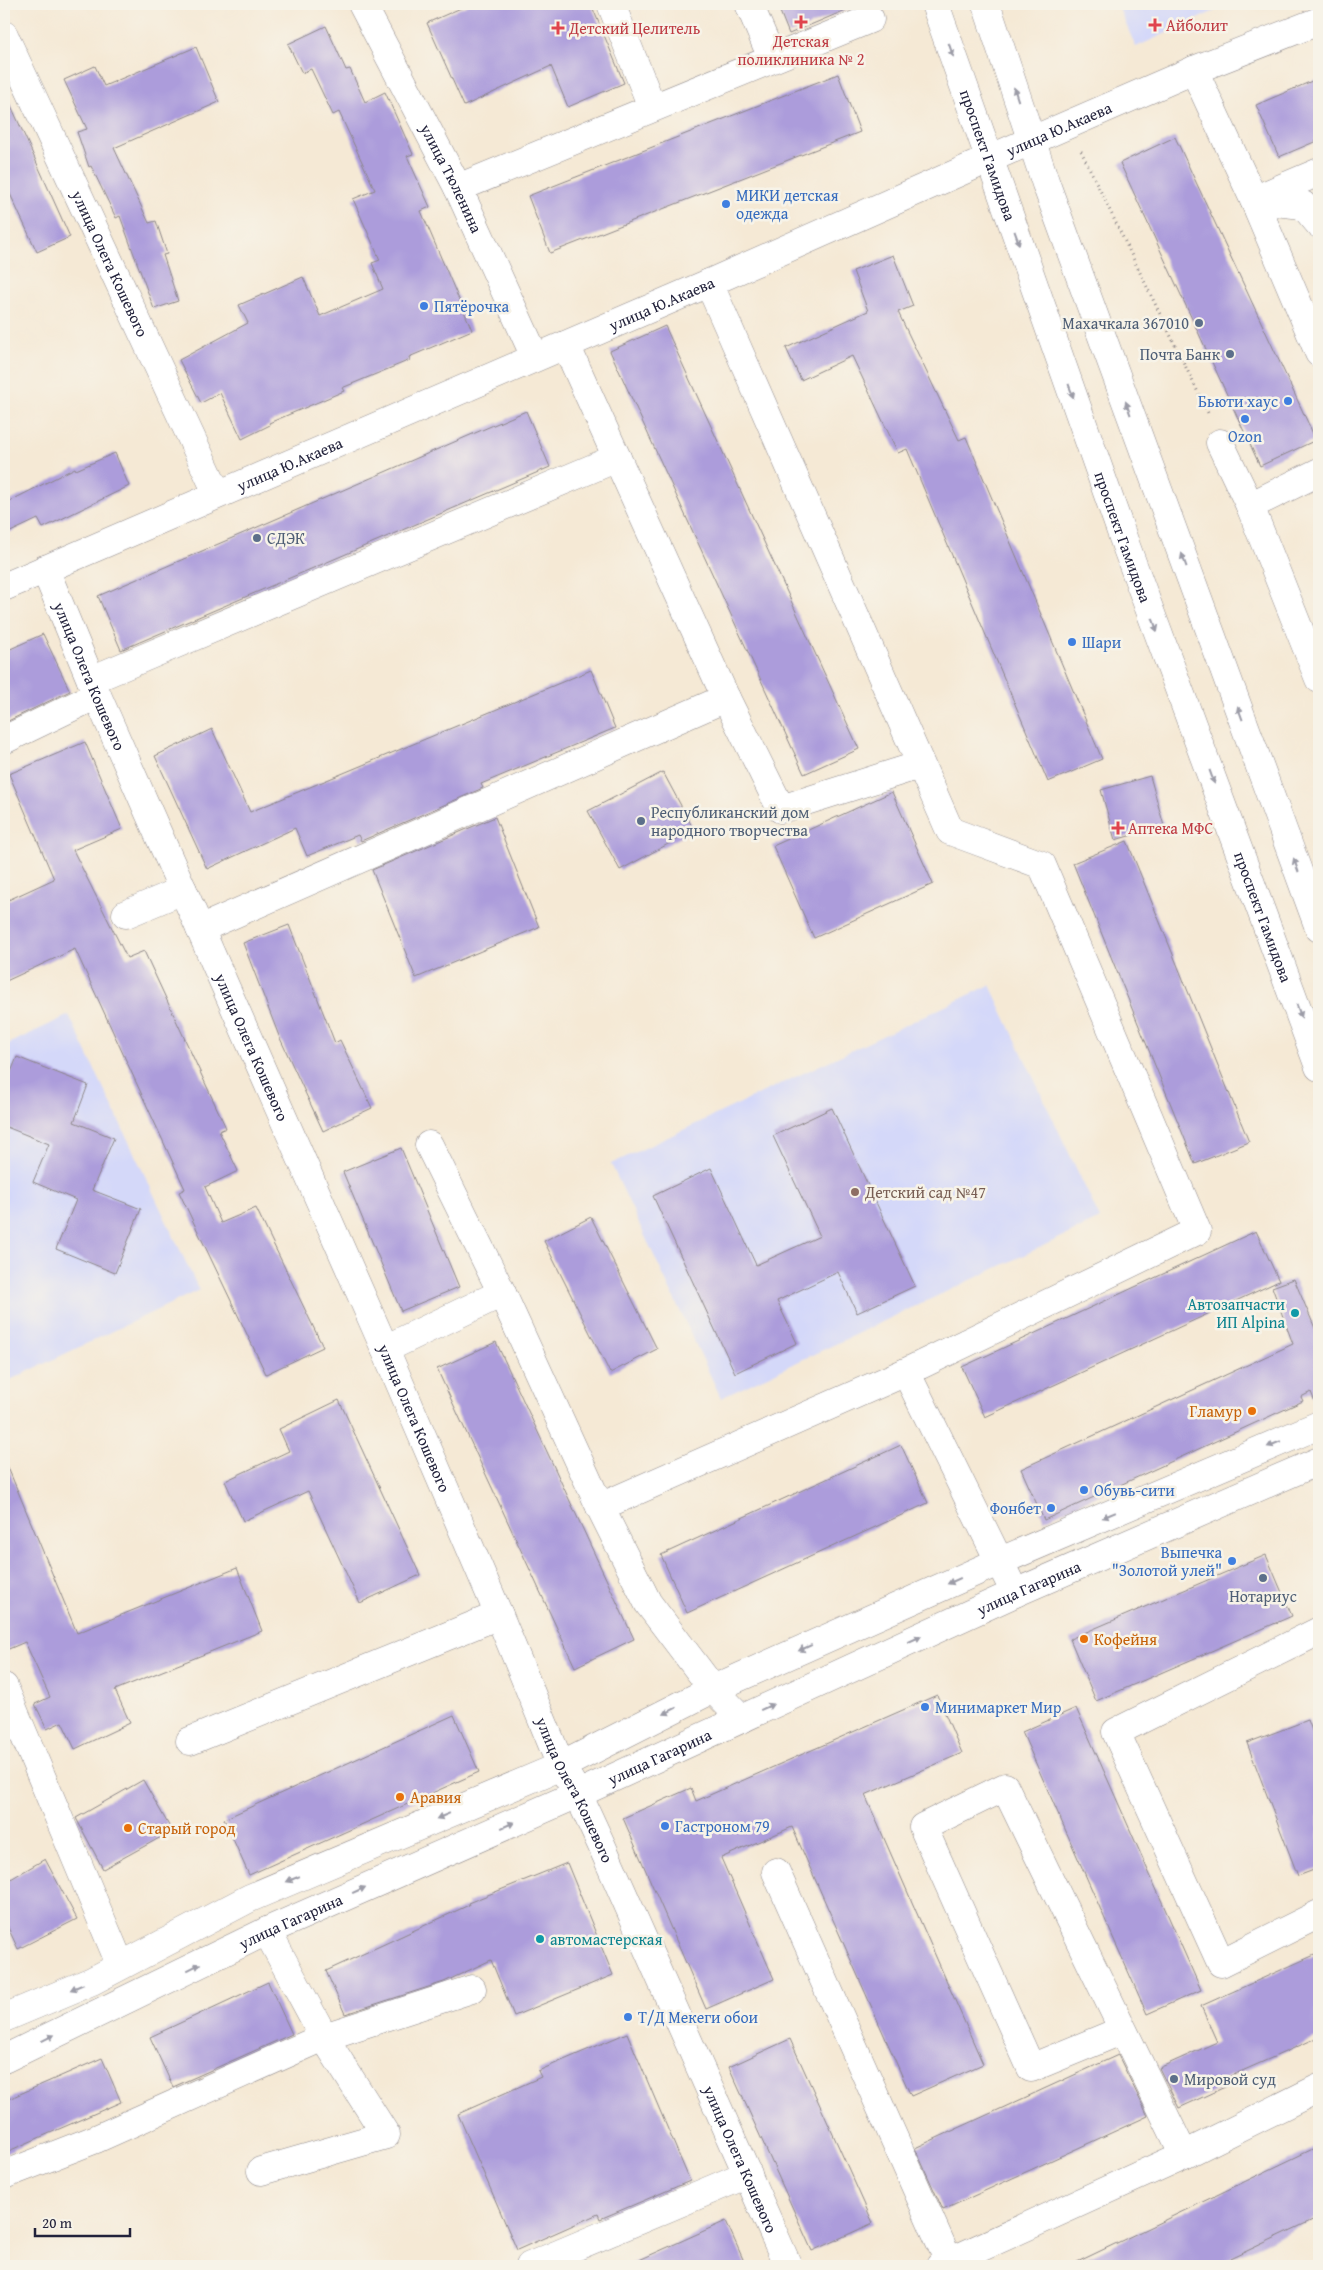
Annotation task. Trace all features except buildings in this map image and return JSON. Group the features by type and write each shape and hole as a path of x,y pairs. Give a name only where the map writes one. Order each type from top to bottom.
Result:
{"main road":[{"name":"улица Тюленина","path":"362,4 458,188 535,357"},
{"path":"611,4 652,107"},
{"path":"749,4 772,58"},
{"name":"проспект Гамидова","path":"934,4 1126,546 1319,1067"},
{"path":"986,4 1031,140 1319,928"},
{"path":"458,188 870,19"},
{"name":"улица Ю.Акаева","path":"4,587 217,493 709,284 1031,140 1194,70 1319,21"},
{"name":"улица Олега Кошевого","path":"4,34 217,493"},
{"path":"1194,70 1254,200 1319,353"},
{"path":"1254,200 1319,172"},
{"path":"1254,200 1303,205 1319,224"},
{"path":"600,1507 906,1372 1197,1231 1042,865 950,831 709,284"},
{"path":"566,345 726,698 781,809 920,765"},
{"path":"1217,433 1250,506 1319,679"},
{"path":"4,740 94,687 617,458"},
{"path":"1250,506 1319,472"},
{"name":"улица Олега Кошевого","path":"45,569 182,890 385,1349 499,1615 561,1766 578,1794 788,2266"},
{"path":"200,929 726,698"},
{"path":"126,914 182,890"},
{"path":"429,1145 502,1293 600,1507 648,1603 713,1688 742,1718"},
{"path":"385,1349 502,1293"},
{"path":"906,1372 998,1562 1015,1593"},
{"path":"4,2018 92,1981 120,1964 250,1898 561,1766 713,1688 998,1562 1319,1425"},
{"name":"улица Гагарина","path":"4,2059 267,1931 578,1794 1015,1593 1319,1461"},
{"path":"190,1741 499,1615"},
{"path":"1319,1631 1116,1732 1221,1963 1319,1914"},
{"path":"4,1687 120,1964"},
{"path":"1123,2030 1031,2068 923,1827 1005,1787 1184,2155"},
{"path":"776,1872 945,2264 1184,2155 1319,2088"},
{"path":"261,2171 386,2135 324,2036 267,1931"},
{"path":"4,2175 96,2139 324,2036 472,1989"},
{"path":"530,2266 748,2174"}],"path":[{"path":"1069,125 1217,433"}],"shaded area":[{"name":"Айболит","path":"1117,4 1230,4 1136,47"},
{"name":"Детский сад №47","path":"990,985 1100,1219 721,1398 611,1164"},
{"path":"69,1015 199,1290 8,1381 4,1372 4,1046"}],"place":[{"name":"Детская поликлиника № 2","path":"801,22"},
{"name":"Айболит","path":"1155,25"},
{"name":"Детский Целитель","path":"558,28"},
{"name":"МИКИ детская одежда","path":"726,204"},
{"name":"Пятёрочка","path":"424,306"},
{"name":"Махачкала 367010","path":"1199,323"},
{"name":"Почта Банк","path":"1230,354"},
{"name":"Бьюти хаус","path":"1288,401"},
{"name":"Ozon","path":"1245,419"},
{"name":"СДЭК","path":"257,538"},
{"name":"Шари","path":"1072,642"},
{"name":"Республиканский дом народного творчества","path":"641,821"},
{"name":"Аптека МФС","path":"1118,828"},
{"name":"Детский сад №47","path":"855,1192"},
{"name":"Автозапчасти ИП Alpina","path":"1295,1313"},
{"name":"Гламур","path":"1252,1411"},
{"name":"Обувь-сити","path":"1084,1490"},
{"name":"Фонбет","path":"1051,1508"},
{"name":"Выпечка \"Золотой улей\"","path":"1232,1561"},
{"name":"Нотариус","path":"1263,1578"},
{"name":"Кофейня","path":"1084,1639"},
{"name":"Минимаркет Мир","path":"925,1707"},
{"name":"Аравия","path":"400,1797"},
{"name":"Гастроном 79","path":"665,1826"},
{"name":"Старый город","path":"128,1828"},
{"name":"автомастерская","path":"540,1939"},
{"name":"Т/Д Мекеги обои","path":"628,2017"},
{"name":"Мировой суд","path":"1174,2079"}]}
